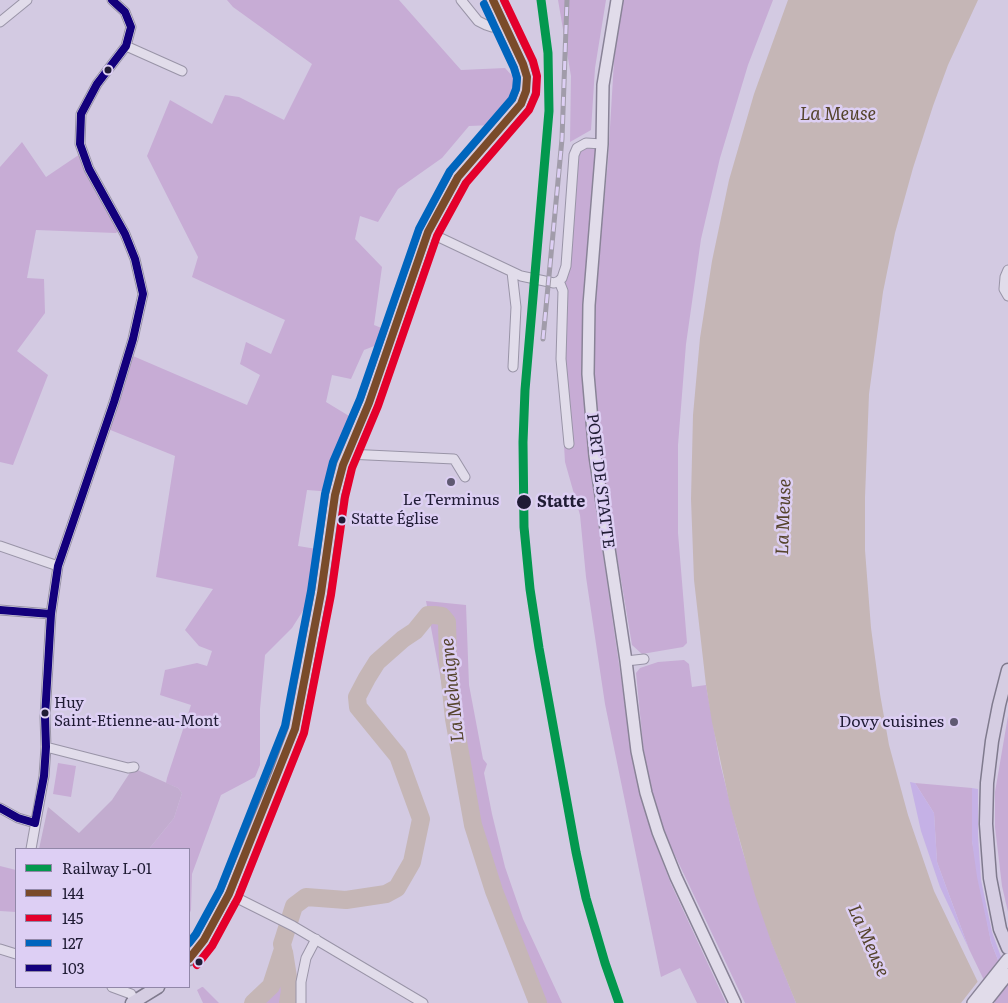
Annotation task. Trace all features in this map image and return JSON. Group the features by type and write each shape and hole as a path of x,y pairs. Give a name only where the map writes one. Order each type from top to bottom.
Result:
{"main road":[{"path":"190,958 204,940 229,894 277,778 295,728 321,594 335,495 347,454 369,403 428,232 458,177 521,104 526,91 527,77 523,64 493,0"},
{"path":"1008,670 992,740 987,784 986,824 990,878 1000,929 1008,948"},
{"path":"134,1002 156,988"}],"street":[{"path":"0,22 27,0"},
{"path":"31,848 44,776 46,747 45,717 51,614 58,566 114,402 133,339 143,294 135,259 125,234 89,169 80,144 81,114 97,84 126,46 131,27 125,12 112,0"},
{"path":"461,0 478,20 486,26 492,27 504,24"},
{"name":"PORT DE STATTE","path":"617,0 604,86 602,144 590,305 588,374 595,456 626,661 637,751 646,793 658,832 676,878 735,1003"},
{"path":"126,46 182,71"},
{"path":"428,232 521,276 554,283 559,281 566,266 574,155 577,148 586,144 602,144"},
{"path":"1008,270 1004,288 1008,296"},
{"path":"512,272 516,307 513,366"},
{"path":"559,281 562,291 561,359 569,444"},
{"path":"347,454 454,459 465,477"},
{"path":"0,546 58,566"},
{"path":"0,610 51,614"},
{"path":"626,661 644,659"},
{"path":"46,747 128,768 134,767"},
{"path":"0,808 18,818 35,823"},
{"path":"229,894 316,939 424,1003"},
{"path":"301,1003 301,982 306,958 316,939"},
{"path":"0,949 15,954"},
{"path":"973,1003 1008,959"},
{"path":"985,1003 1008,974"},
{"path":"115,988 131,994 134,1002"}],"shaded area":[{"path":"227,0 399,0 461,70 505,68 518,82 516,99 493,125 469,126 442,158 398,189 378,222 360,216 355,239 382,267 374,325 384,329 377,345 364,350 351,379 332,375 326,402 354,419 340,456 333,492 307,490 298,546 323,550 319,572 311,577 310,585 312,590 304,609 292,628 265,655 260,709 260,765 255,777 221,795 192,874 190,912 190,848 150,848 174,818 182,793 178,788 166,783 191,705 160,695 165,670 197,663 207,666 212,651 199,646 185,630 213,589 156,577 175,456 108,429 133,356 247,405 260,375 240,364 246,342 271,354 285,320 192,277 198,257 147,156 170,100 212,124 225,95 239,97 284,120 312,64 233,7"},
{"path":"558,0 606,0 595,68 591,130 570,142 571,76"},
{"path":"622,0 773,0 748,65 720,158 701,239 686,344 678,445 678,533 687,643 683,647 642,654 632,645 602,466 595,389 594,331 598,265 608,161 614,61"},
{"path":"22,142 46,177 83,152 121,228 116,233 36,230 27,278 44,279 45,313 17,351 48,375 13,465 0,462 0,167"},
{"path":"602,144 589,305 595,456 590,466 632,753 640,795 671,884 726,1003 697,1003 680,968 661,977 605,704 586,577 580,515 565,462 564,445 569,444 561,359 562,278 577,148"},
{"path":"426,601 466,605 469,685 483,759 487,764 484,773 492,814 505,867 523,919 562,1003 534,1003 483,874 468,824"},
{"path":"684,660 689,664 692,687 706,685 720,763 741,846 772,943 796,1003 745,1003 662,828 649,785 636,673 640,668 658,662"},
{"path":"1008,716 1008,912 1002,886 995,827 995,792"},
{"path":"58,763 76,766 71,797 53,794"},
{"path":"133,768 178,788 182,793 174,818 150,848 39,848 48,807 79,833 112,800"},
{"path":"915,783 972,788 972,841 991,942 1008,986 1008,1003 995,1003 969,949 937,862 934,813"},
{"path":"0,866 15,870 15,912 0,911"},
{"path":"283,949 290,990 288,1003 253,1003 271,986"},
{"path":"202,987 219,1003 203,1003 197,990"}],"sand":[{"path":"910,782 915,783 934,813 937,862 969,949 940,887 921,831"},
{"path":"972,788 978,789 978,836 981,880 992,932 1008,976 1008,986 991,942 977,877 972,841"}],"water":[{"name":"La Meuse","path":"788,0 978,0 948,65 933,106 895,233 883,292 869,394 865,550 871,628 880,694 889,745 908,815 934,891 988,1003 796,1003 755,895 730,805 712,722 694,580 691,499 693,415 700,338 712,261 729,180 754,94"}],"pier":[{"path":"979,980 990,1003 961,1003"}],"waterway":[{"name":"La Mehaigne","path":"253,1003 271,986 294,906 306,897 346,900 386,894 397,888 412,862 421,819 398,756 358,707 357,697 377,662 415,631 428,615 442,616 447,622 448,662 454,719 473,825 494,891 538,1003"},
{"name":"La Mehaigne","path":"284,952 290,990 288,1003"}],"railway":[{"path":"543,339 562,139 567,0"}],"rail line":[{"name":"L-01","path":"541,0 548,53 549,111 525,390 523,442 524,527 530,589 539,648 576,852 586,898 619,1003"}],"transit line":[{"name":"103","path":"35,823 44,776 46,747 45,717 51,614 58,566 114,402 133,339 143,294 135,259 125,234 89,169 80,144 81,114 97,84 126,46 131,27 125,12 112,0"},
{"name":"144","path":"190,958 204,940 229,894 295,729 321,593 335,495 343,465 369,403 428,232 458,177 521,104 526,91 527,77 523,64 493,0"},
{"name":"145","path":"197,965 212,946 238,898 304,733 331,595 345,497 352,468 378,406 437,236 466,183 529,110 536,94 537,76 533,61 504,0"},
{"name":"127","path":"190,942 220,890 285,726 311,591 325,494 333,462 360,399 419,229 450,171 512,99 516,89 517,78 514,68 484,4"},
{"name":"103","path":"0,610 51,614"},
{"name":"103","path":"0,808 18,818 35,823"}],"place":[{"name":"Le Terminus","path":"451,482"},
{"name":"Statte","path":"524,502"},
{"name":"Statte Église","path":"342,520"},
{"name":"Huy Saint-Etienne-au-Mont","path":"45,713"},
{"name":"Dovy cuisines","path":"954,722"}]}
